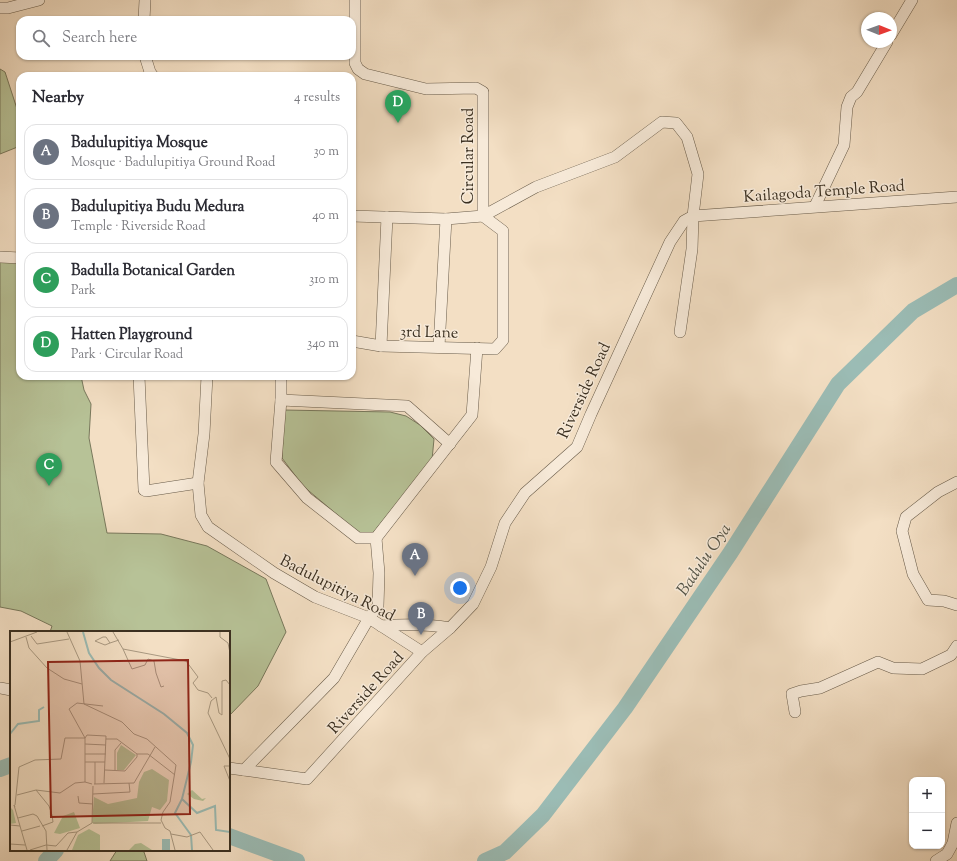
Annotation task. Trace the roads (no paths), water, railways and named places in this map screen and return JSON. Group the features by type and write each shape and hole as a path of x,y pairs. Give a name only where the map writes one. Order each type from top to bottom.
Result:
{"street":[{"path":"0,8 8,8 39,0"},
{"path":"144,0 144,16"},
{"name":"Circular Road","path":"355,0 355,16"},
{"path":"897,25 912,0"},
{"path":"815,206 844,145 847,107 851,97 857,92 883,48"},
{"path":"146,60 150,72"},
{"name":"Circular Road","path":"355,60 358,69 365,74 426,89 476,88 483,92 482,216 446,219 356,216"},
{"path":"482,216 536,187 615,157 662,122 676,123 687,137 698,174 693,216 692,250 680,332"},
{"name":"Kailagoda Temple Road","path":"693,216 815,206 957,197"},
{"name":"3rd Lane","path":"356,342 381,346 495,349 503,340 503,231 482,216"},
{"name":"Riverside Road","path":"230,768 307,780 422,652 450,628 473,604 491,567 505,523 525,493 577,447 670,242 684,221 693,216"},
{"path":"381,346 387,217"},
{"path":"439,347 446,219"},
{"path":"0,257 16,258"},
{"path":"244,770 334,678 369,618 378,606 379,573 376,538 472,415 477,348"},
{"path":"139,380 144,490 146,491 198,482"},
{"name":"Badulupitiya Road","path":"207,380 204,434 198,482 200,515 208,527 274,573 308,593 369,618 422,652"},
{"path":"281,380 281,400 276,462 307,498 358,538 376,538"},
{"path":"281,400 407,406 450,444"},
{"path":"957,482 938,492 906,517 902,531 913,574 928,600 944,601 957,605"},
{"path":"381,626 406,624 450,628"},
{"path":"795,712 792,694 820,688 878,662 893,668 922,669 951,655 957,646"},
{"path":"0,688 10,690"},
{"path":"936,861 947,854 953,843 957,823"}],"waterway":[{"name":"Badulu Oya","path":"485,861 505,852 543,815 625,708 731,552 838,384 913,311 957,285"},
{"name":"Badulu Oya","path":"0,769 10,765"},
{"name":"Badulu Oya","path":"230,836 297,861"},
{"path":"46,861 55,851"}],"place":[{"name":"Hatten Playground","path":"398,123"},
{"name":"Badulla Botanical Garden","path":"49,486"},
{"name":"Badulupitiya Mosque","path":"415,576"},
{"name":"Badulupitiya Budu Medura","path":"421,635"}]}
